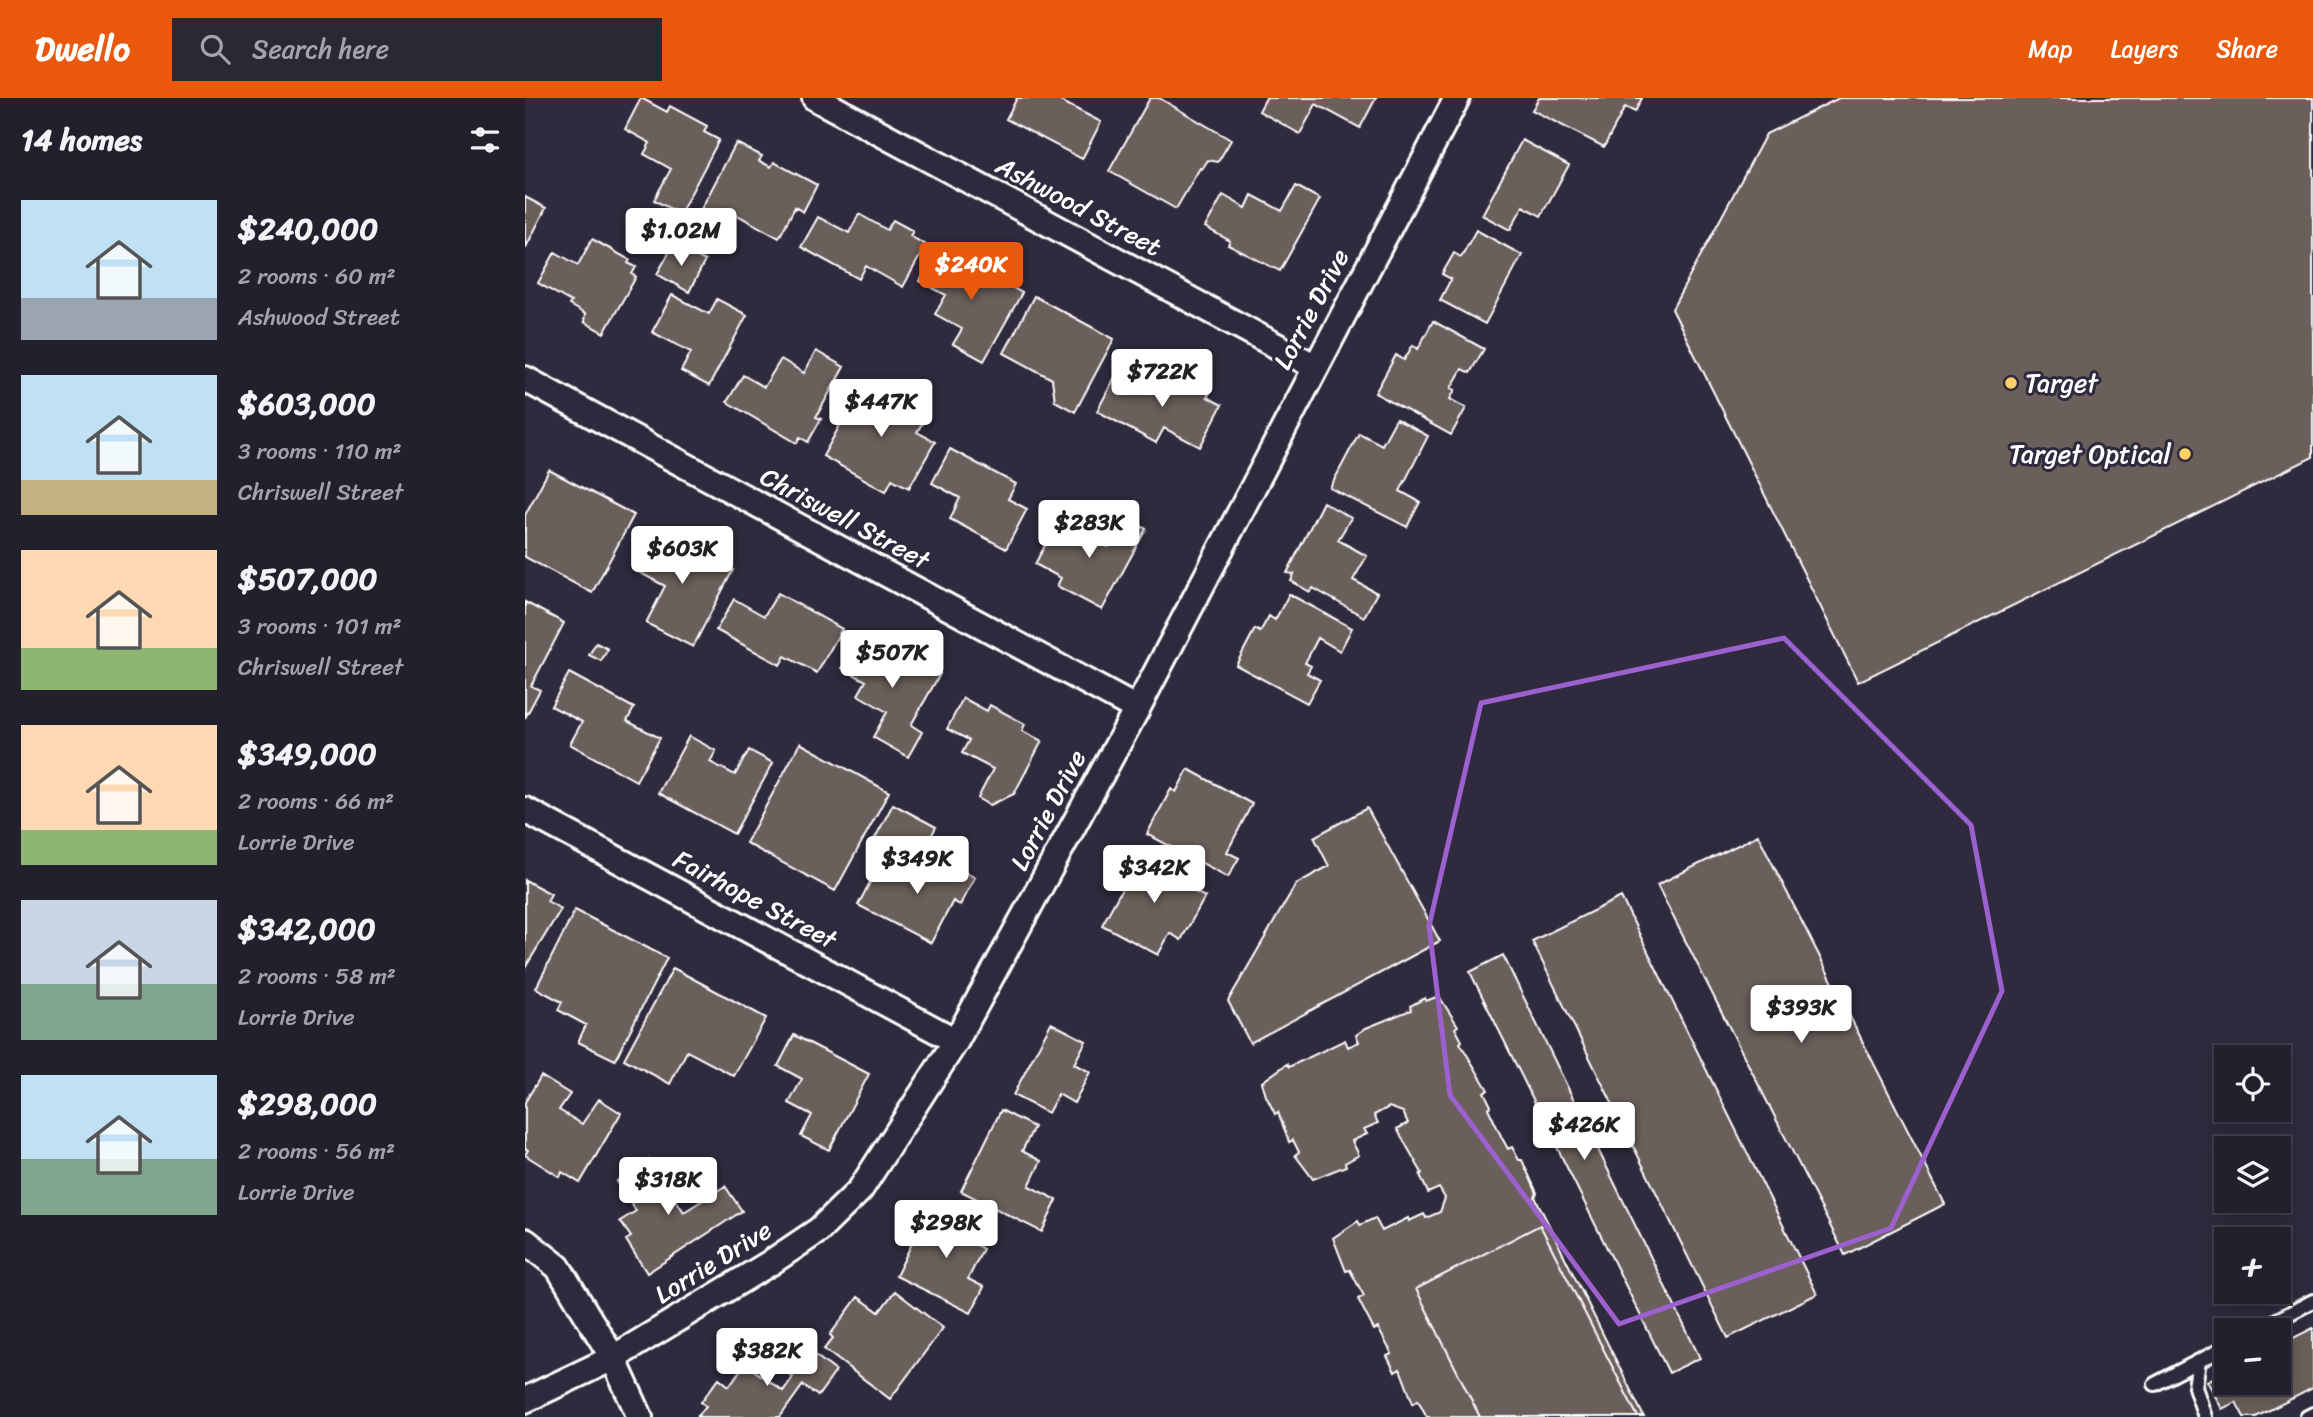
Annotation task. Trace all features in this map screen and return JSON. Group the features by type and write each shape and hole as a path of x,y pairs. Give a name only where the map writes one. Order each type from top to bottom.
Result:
{"street":[{"name":"Ashwood Street","path":"815,98 1314,366"},
{"name":"Lorrie Drive","path":"525,1400 613,1358 770,1263 819,1230 860,1190 956,1041 1137,709 1314,366 1457,98"},
{"name":"Chriswell Street","path":"525,379 1137,709"},
{"name":"Fairhope Street","path":"525,810 956,1041"},
{"path":"525,1241 558,1267 613,1358 640,1417"}],"lane":[{"path":"2281,1318 2313,1301"},
{"path":"2155,1384 2214,1353"},
{"path":"2199,1361 2195,1387 2205,1417"},
{"path":"2307,1417 2313,1414"}],"highlighted area":[{"path":"1784,638 1971,825 2002,991 1891,1228 1619,1324 1450,1095 1429,926 1481,703"}],"building":[{"path":"641,98 667,112 670,106 707,126 704,132 719,140 680,214 654,200 671,169 644,154 650,143 625,129"},
{"path":"1017,98 1055,98 1101,122 1082,159 1006,119"},
{"path":"1150,98 1159,98 1231,140 1218,162 1208,160 1202,169 1200,168 1176,209 1109,171"},
{"path":"1266,98 1376,98 1360,128 1316,104 1300,134 1259,111"},
{"path":"1539,98 1642,98 1635,112 1625,107 1604,147 1532,110"},
{"name":"Target","path":"1839,98 2313,98 2313,457 1858,682 1672,309 1766,134"},
{"path":"1522,140 1569,165 1541,216 1523,206 1510,230 1482,215"},
{"path":"736,143 762,156 759,161 771,167 774,162 817,185 803,212 795,207 779,238 732,212 724,226 699,213"},
{"path":"1296,186 1320,199 1280,271 1228,245 1230,241 1205,227 1223,195 1246,208 1252,195 1282,211"},
{"path":"525,197 546,208 525,249"},
{"path":"859,214 887,230 893,220 913,231 910,236 926,245 903,287 866,266 859,279 801,247 818,217 849,233"},
{"path":"1476,230 1522,255 1485,324 1440,300 1451,279 1442,274 1454,253 1461,257"},
{"path":"592,239 630,260 628,263 636,267 632,274 636,277 604,333 584,322 585,314 569,305 571,302 538,283 555,252 578,265"},
{"path":"674,244 705,261 689,292 657,274"},
{"path":"939,247 1022,293 984,361 953,344 962,329 935,314 946,295 920,281"},
{"path":"672,295 709,314 717,299 747,315 709,386 681,371 691,352 652,332"},
{"path":"1034,296 1114,339 1075,412 1055,401 1052,379 1004,353"},
{"path":"1433,321 1484,349 1470,373 1462,369 1451,388 1455,390 1450,399 1466,408 1451,435 1375,393 1396,355 1404,360 1413,345 1418,349"},
{"path":"816,351 844,367 816,417 821,419 808,442 800,437 797,443 727,402 743,375 764,387 781,359 804,373"},
{"path":"1160,374 1187,389 1192,381 1211,391 1207,397 1222,405 1200,447 1164,428 1156,443 1097,411 1116,375 1150,393"},
{"path":"861,387 876,396 881,388 924,408 926,417 917,432 935,442 909,488 892,479 886,491 823,456"},
{"path":"1396,419 1428,436 1400,491 1420,502 1407,527 1330,488 1359,433 1382,445"},
{"path":"950,449 1016,484 1008,499 1027,509 1006,549 950,519 960,498 932,483"},
{"path":"549,470 634,515 592,593 525,557 525,515"},
{"path":"1323,502 1351,518 1338,540 1367,556 1353,580 1377,593 1364,617 1313,588 1310,592 1291,581 1294,574 1287,573"},
{"path":"1125,517 1146,529 1102,610 1057,586 1061,578 1035,564 1059,520 1108,547"},
{"path":"658,529 733,570 693,647 646,623 665,586 635,570"},
{"path":"778,593 842,629 817,673 785,656 780,665 716,630 734,599 764,616"},
{"path":"1289,594 1352,628 1340,651 1318,638 1305,663 1311,666 1307,673 1320,680 1307,703 1236,665 1255,629 1260,632 1269,616 1275,620"},
{"path":"525,602 564,623 531,686 540,690 525,718"},
{"path":"858,637 883,650 886,644 940,674 911,725 922,732 908,757 873,737 887,712 858,695 866,681 842,668"},
{"path":"596,643 608,649 601,661 589,655"},
{"path":"569,673 634,708 627,721 660,738 636,781 570,744 582,722 551,706"},
{"path":"963,698 987,711 990,705 1025,724 1022,731 1042,741 1014,794 990,805 978,798 993,769 962,753 969,740 947,729"},
{"path":"689,736 716,751 710,762 735,775 749,750 773,763 734,834 658,793"},
{"path":"800,743 889,792 835,891 746,843"},
{"path":"1188,769 1252,804 1227,852 1239,858 1228,877 1147,834 1171,789 1176,792"},
{"path":"893,804 936,827 918,861 875,838"},
{"path":"1367,808 1440,941 1250,1043 1228,1001 1296,884 1329,866 1314,837"},
{"path":"1758,835 1945,1204 1845,1255 1657,885"},
{"path":"1143,851 1193,879 1188,888 1205,897 1181,940 1170,933 1158,955 1102,925"},
{"path":"935,856 975,877 960,905 953,901 931,943 858,905 880,863 912,880 920,863 929,868"},
{"path":"525,880 551,894 547,901 561,909 525,968"},
{"path":"1621,897 1817,1294 1728,1338 1532,941"},
{"path":"575,910 667,958 615,1060 578,1042 586,1025 558,1010 562,1002 536,988"},
{"path":"1503,955 1700,1358 1669,1373 1470,972"},
{"path":"673,968 766,1018 734,1076 687,1051 670,1084 624,1059"},
{"path":"1439,996 1458,1026 1455,1028 1462,1041 1460,1043 1488,1090 1484,1092 1491,1106 1488,1108 1502,1138 1508,1149 1512,1147 1519,1160 1522,1160 1537,1193 1535,1197 1644,1417 1427,1417 1418,1400 1413,1403 1400,1369 1395,1372 1387,1356 1392,1354 1378,1328 1374,1330 1358,1299 1364,1296 1350,1270 1346,1271 1333,1238 1358,1221 1360,1225 1375,1218 1382,1231 1408,1218 1409,1221 1424,1214 1426,1218 1440,1212 1445,1198 1439,1188 1428,1193 1420,1175 1422,1173 1397,1129 1408,1123 1403,1112 1389,1107 1374,1115 1378,1123 1364,1129 1367,1134 1352,1141 1359,1155 1345,1163 1346,1166 1313,1179 1295,1155 1299,1152 1293,1140 1289,1142 1278,1112 1275,1114 1262,1082 1287,1064 1289,1067 1345,1040 1348,1047 1359,1042 1356,1035 1366,1028 1411,1010 1410,1006 1425,998 1426,1001"},
{"path":"1051,1023 1086,1041 1074,1064 1090,1072 1074,1103 1058,1094 1048,1113 1013,1095"},
{"path":"794,1035 869,1074 829,1150 801,1136 812,1115 789,1103 802,1079 778,1066"},
{"path":"541,1076 570,1094 559,1110 582,1124 599,1099 621,1113 580,1183 562,1172 560,1177 525,1155 528,1150 525,1149 525,1102"},
{"path":"1001,1110 1034,1127 1022,1151 1041,1161 1029,1186 1057,1200 1042,1232 961,1191"},
{"path":"649,1160 684,1212 725,1186 742,1211 647,1273 626,1240 631,1237 620,1221 636,1211 617,1181"},
{"path":"953,1203 983,1218 971,1242 983,1249 968,1279 984,1287 971,1313 896,1276 915,1237 920,1239 927,1224 939,1231"},
{"path":"1540,1225 1638,1417 1480,1417 1416,1289"},
{"path":"895,1291 943,1328 890,1399 824,1349 833,1338 830,1335 858,1297 879,1312"},
{"path":"2313,1328 2313,1388 2256,1417 2244,1417 2236,1402 2222,1409 2214,1395 2291,1395 2291,1339"},
{"path":"795,1340 836,1371 818,1396 803,1385 780,1417 697,1417 706,1406 701,1402 719,1378 729,1386 745,1364 783,1391 793,1377 776,1364"},
{"path":"2214,1377 2214,1394 2207,1381"}],"place":[{"name":"Target","path":"2011,383"},
{"name":"Target Optical","path":"2185,454"}]}
